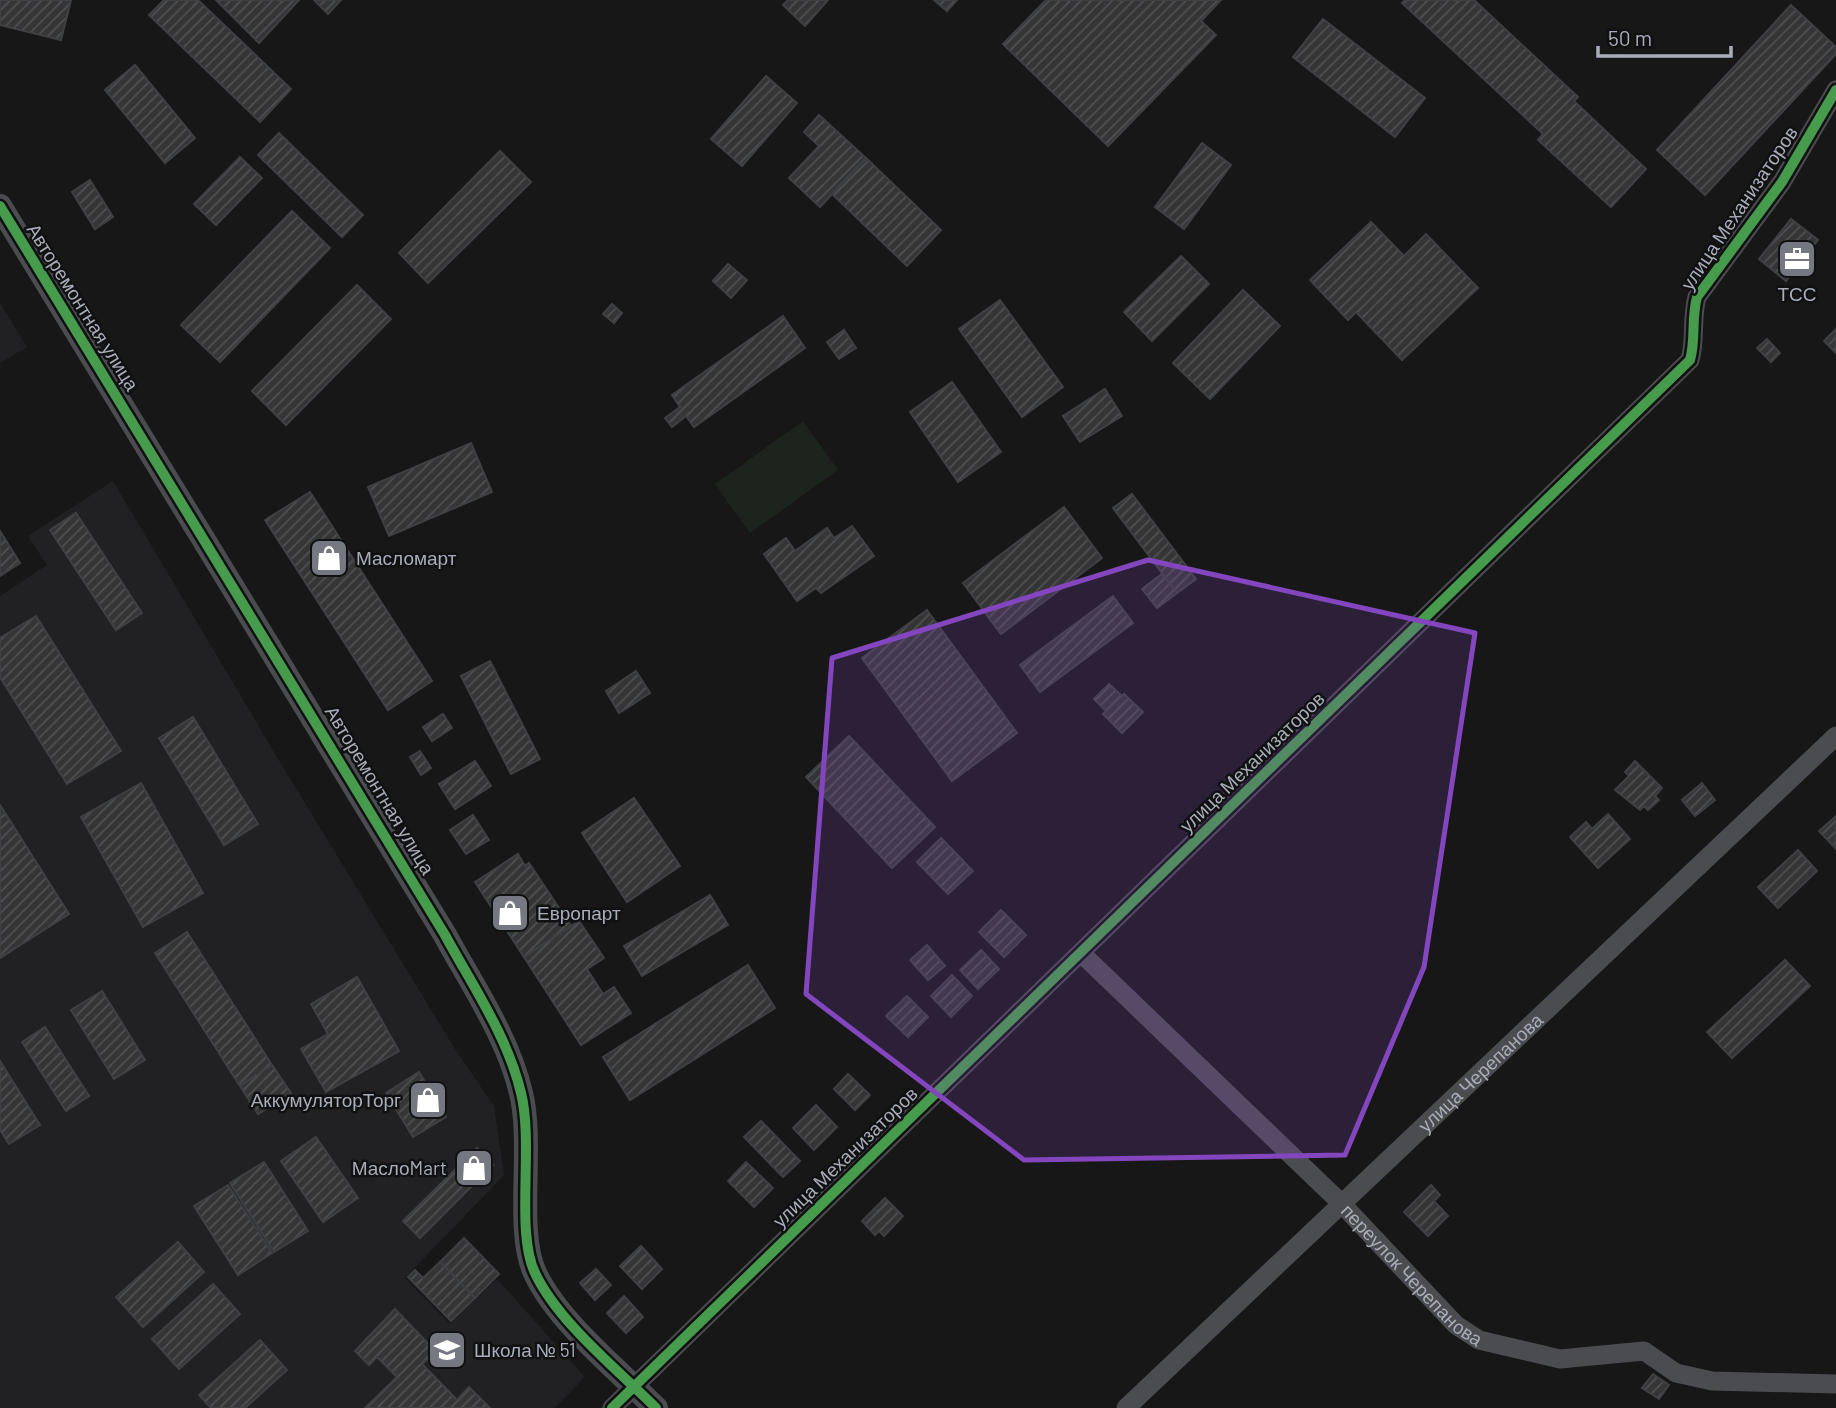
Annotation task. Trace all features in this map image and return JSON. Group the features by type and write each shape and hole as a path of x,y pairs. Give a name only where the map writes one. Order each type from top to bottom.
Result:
{"street":[{"name":"улица Механизаторов","path":"612,1408 1690,360 1693,348 1692,316 1697,297 1782,182 1836,90"},
{"name":"Авторемонтная улица","path":"0,206 359,790 501,1040 522,1093 528,1161 527,1236 535,1274 580,1331 656,1408"},
{"name":"улица Черепанова","path":"1126,1408 1836,736"},
{"name":"переулок Черепанова","path":"1081,953 1341,1203 1455,1325 1479,1340 1560,1359 1644,1351 1676,1373 1712,1381 1836,1384"}],"highlighted area":[{"path":"1148,560 1475,633 1424,967 1345,1155 1024,1160 806,994 832,658"}],"shaded area":[{"path":"0,303 27,347 0,363"},
{"path":"803,421 838,470 750,533 715,484"},
{"path":"113,481 283,767 455,1049 494,1106 504,1175 405,1278 450,1324 497,1279 585,1377 555,1408 0,1408 0,596 47,565 28,536"}],"building":[{"path":"0,0 71,0 61,40 0,25"},
{"path":"164,0 198,0 291,89 260,122 149,15"},
{"path":"216,0 299,0 259,43"},
{"path":"314,0 341,0 328,14"},
{"path":"788,0 828,0 805,26 783,5"},
{"path":"934,0 957,0 947,11"},
{"path":"1046,0 1221,0 1201,21 1216,35 1108,146 1003,44"},
{"path":"1405,0 1474,0 1578,97 1574,101 1646,169 1611,207 1538,140 1543,134 1402,3"},
{"path":"1791,5 1836,47 1836,54 1705,195 1657,150"},
{"path":"1323,19 1425,98 1395,137 1293,57"},
{"path":"135,65 195,138 165,163 105,90"},
{"path":"766,76 797,103 742,166 711,139"},
{"path":"819,115 866,158 820,207 789,178 819,146 804,132"},
{"path":"279,133 363,215 342,237 258,155"},
{"path":"1202,143 1231,165 1184,229 1155,207"},
{"path":"500,151 531,182 428,283 399,253"},
{"path":"240,157 262,178 216,225 194,204"},
{"path":"866,158 941,230 907,266 832,194"},
{"path":"90,180 113,217 95,229 72,192"},
{"path":"292,211 330,248 220,362 181,325"},
{"path":"1791,219 1818,240 1786,281 1759,259"},
{"path":"1371,222 1404,256 1426,234 1478,288 1402,360 1356,312 1348,320 1310,280"},
{"path":"1181,256 1209,284 1152,341 1124,312"},
{"path":"728,264 747,280 731,298 713,281"},
{"path":"357,285 391,319 286,425 252,391"},
{"path":"1243,290 1280,326 1210,399 1173,363"},
{"path":"1000,300 1063,387 1022,417 959,329"},
{"path":"612,304 622,313 614,323 603,314"},
{"path":"783,316 805,348 694,427 686,416 672,427 665,418 680,407 672,395"},
{"path":"1836,329 1836,353 1824,341"},
{"path":"844,330 856,348 839,359 827,342"},
{"path":"1767,339 1780,353 1771,362 1757,348"},
{"path":"952,382 1001,452 958,482 910,412"},
{"path":"1105,389 1122,416 1080,442 1063,416"},
{"path":"471,443 492,492 389,536 368,487"},
{"path":"310,492 432,681 388,710 265,520"},
{"path":"1132,494 1196,579 1177,593 1113,508"},
{"path":"1064,507 1102,558 1001,634 963,583"},
{"path":"76,513 142,613 116,630 50,530"},
{"path":"852,526 874,556 821,593 816,588 797,601 764,554 786,538 795,551 827,528 834,538"},
{"path":"0,531 20,563 0,576"},
{"path":"1162,574 1177,593 1157,608 1142,589"},
{"path":"1113,596 1133,623 1040,692 1020,665"},
{"path":"927,610 1017,733 952,781 862,658"},
{"path":"36,616 121,751 67,784 0,677 0,638"},
{"path":"490,661 540,759 511,774 461,676"},
{"path":"636,671 650,693 619,713 606,691"},
{"path":"1109,684 1143,712 1122,733 1103,714 1106,711 1094,699"},
{"path":"443,714 452,728 432,741 423,727"},
{"path":"193,717 258,824 224,845 159,738"},
{"path":"849,736 935,827 892,868 806,777"},
{"path":"420,751 431,768 421,775 410,757"},
{"path":"475,761 491,786 455,809 439,784"},
{"path":"1635,761 1662,788 1655,796 1659,800 1648,810 1644,806 1640,810 1615,790 1629,776 1625,772"},
{"path":"141,783 203,893 143,927 81,817"},
{"path":"1702,783 1715,800 1695,816 1682,800"},
{"path":"634,798 680,866 627,902 582,833"},
{"path":"0,805 69,914 0,958"},
{"path":"1608,814 1630,839 1598,868 1570,837 1586,822 1592,829"},
{"path":"473,815 489,840 466,854 450,830"},
{"path":"1836,816 1836,849 1819,831"},
{"path":"941,838 973,871 948,894 917,862"},
{"path":"1798,850 1817,871 1778,908 1758,887"},
{"path":"518,854 525,866 529,863 571,926 524,957 475,882"},
{"path":"710,895 728,925 642,976 624,946"},
{"path":"1001,910 1026,935 1004,957 979,932"},
{"path":"579,921 604,958 587,969 603,994 614,987 631,1013 581,1045 524,957"},
{"path":"187,932 272,1065 240,1086 155,953"},
{"path":"927,945 945,966 928,980 910,960"},
{"path":"981,950 999,969 978,989 960,970"},
{"path":"1785,960 1810,986 1732,1058 1707,1032"},
{"path":"748,965 775,1008 630,1100 603,1057"},
{"path":"952,975 972,996 951,1017 931,996"},
{"path":"357,977 399,1051 326,1092 301,1049 328,1034 311,1004"},
{"path":"102,991 145,1060 114,1079 71,1010"},
{"path":"907,996 928,1017 908,1037 886,1016"},
{"path":"45,1027 89,1096 66,1111 22,1042"},
{"path":"0,1061 40,1125 9,1144 0,1130"},
{"path":"272,1065 291,1093 258,1114 240,1086"},
{"path":"419,1072 430,1090 436,1086 443,1098 437,1102 446,1117 413,1137 386,1093"},
{"path":"848,1074 870,1095 855,1110 834,1089"},
{"path":"816,1105 837,1127 814,1150 793,1128"},
{"path":"761,1121 800,1161 783,1177 744,1137"},
{"path":"316,1137 358,1198 323,1222 281,1161"},
{"path":"477,1148 493,1165 420,1238 403,1221"},
{"path":"264,1162 308,1231 274,1252 230,1183"},
{"path":"746,1162 773,1188 754,1207 728,1181"},
{"path":"228,1185 272,1253 238,1275 194,1206"},
{"path":"1431,1185 1440,1195 1434,1201 1448,1216 1428,1236 1404,1212"},
{"path":"885,1198 903,1216 884,1236 879,1231 875,1235 862,1221"},
{"path":"464,1238 499,1274 475,1298 440,1262"},
{"path":"178,1242 204,1272 143,1327 116,1297"},
{"path":"641,1246 662,1269 642,1289 620,1266"},
{"path":"440,1262 475,1298 451,1321 408,1277 415,1270 423,1278"},
{"path":"596,1269 611,1285 595,1300 580,1283"},
{"path":"213,1284 240,1314 179,1369 152,1339"},
{"path":"624,1296 643,1317 626,1333 607,1313"},
{"path":"395,1309 436,1352 422,1364 457,1400 469,1387 490,1408 365,1408 397,1377 377,1357 369,1365 355,1351"},
{"path":"260,1340 287,1370 245,1408 211,1408 199,1395"},
{"path":"1653,1374 1669,1385 1659,1399 1642,1388"}],"cycle path":[{"path":"612,1408 1690,360 1697,297 1782,182 1836,90"},
{"path":"0,206 445,935 488,1012 515,1072 525,1114 526,1234 535,1273 545,1291 573,1327 656,1408"}],"place":[{"name":"ТСС","path":"1797,259"},
{"name":"Масломарт","path":"329,558"},
{"name":"Европарт","path":"510,913"},
{"name":"АккумуляторТорг","path":"428,1100"},
{"name":"МаслоMart","path":"474,1168"},
{"name":"Школа № 51","path":"447,1350"}]}
